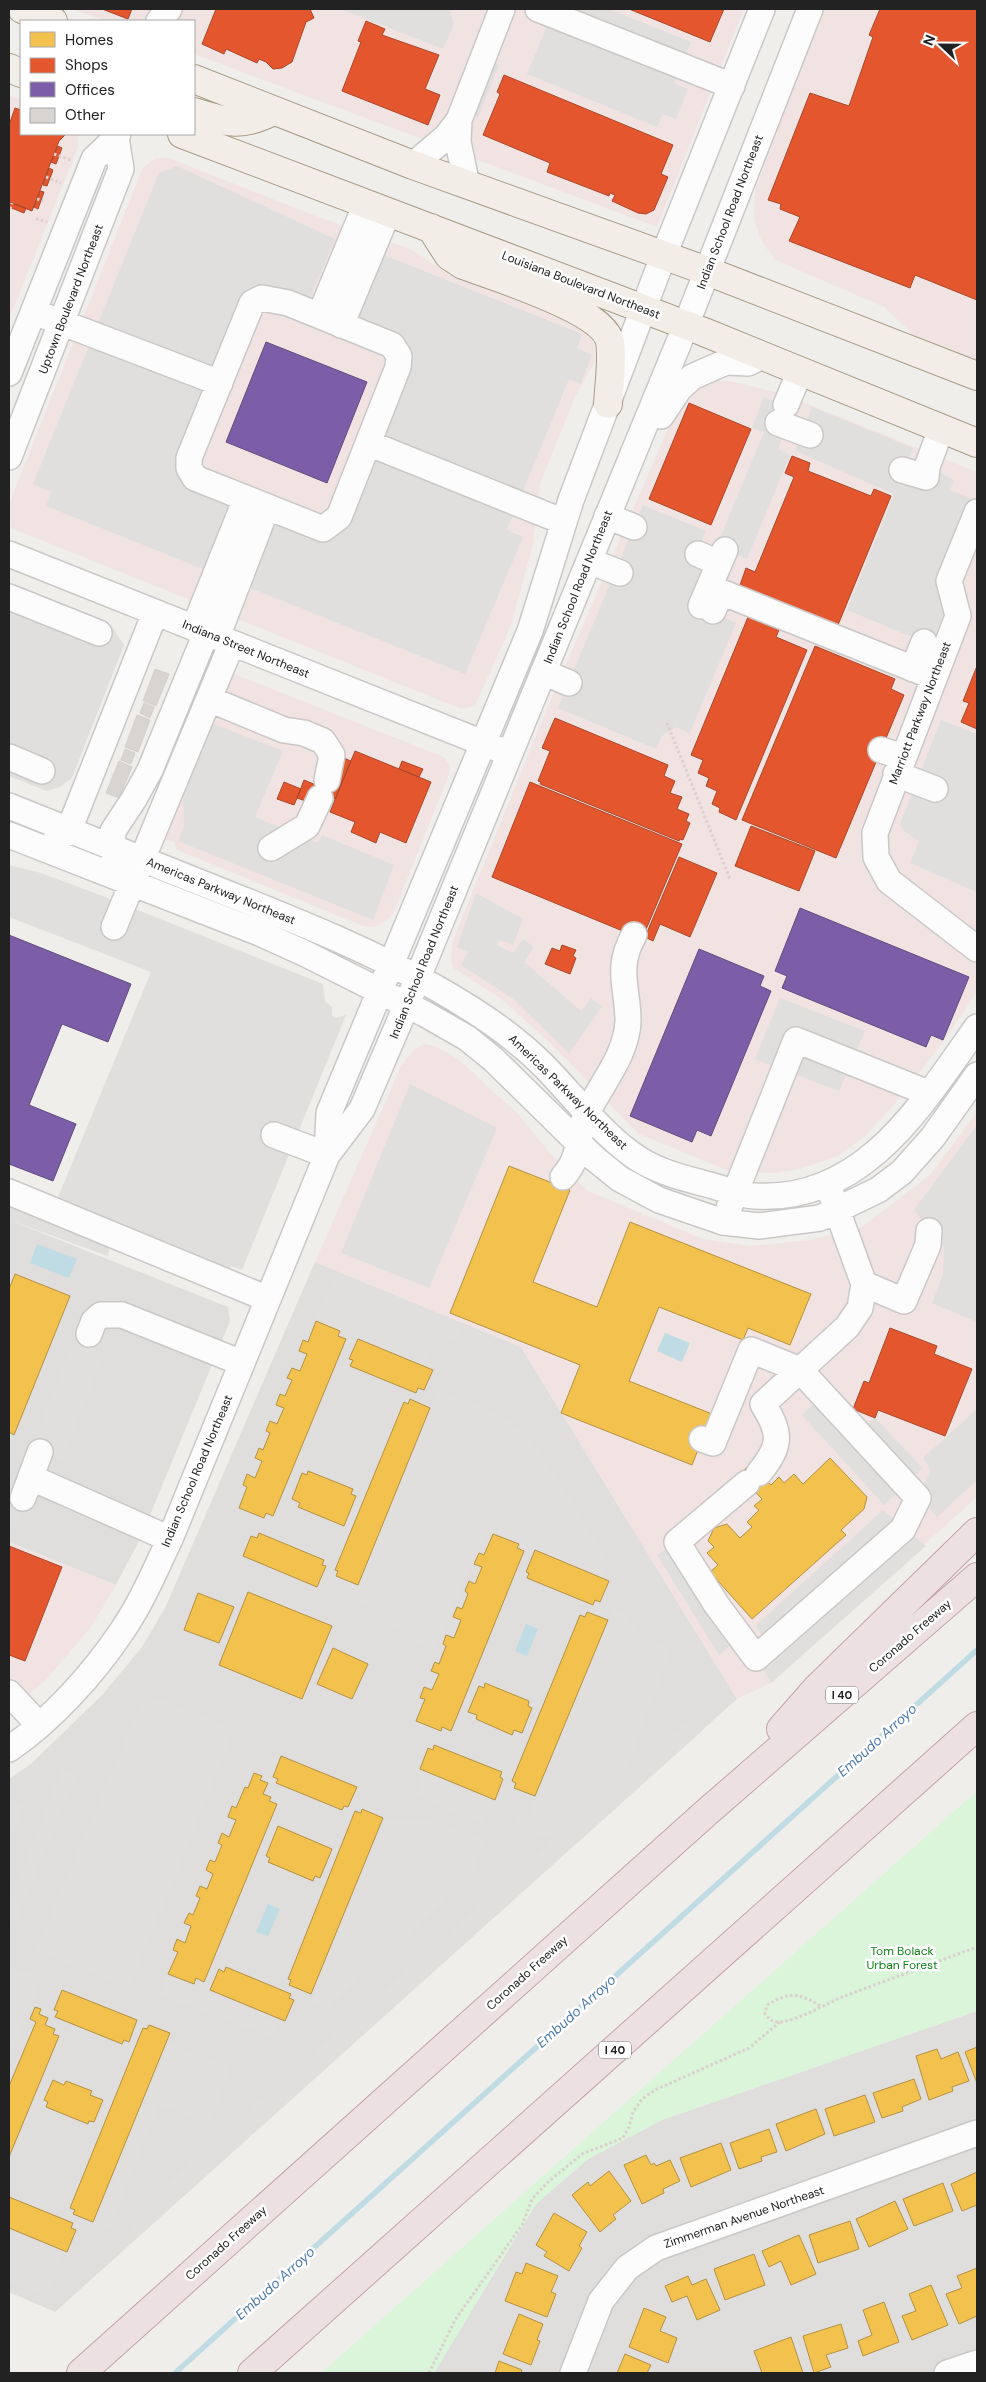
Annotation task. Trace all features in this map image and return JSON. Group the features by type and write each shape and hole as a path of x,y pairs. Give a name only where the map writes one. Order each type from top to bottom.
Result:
{"highway":[{"path":"707,1812 817,1688 977,1532"},
{"name":"Coronado Freeway","path":"81,2373 707,1812 977,1576"},
{"name":"I 40","path":"252,2373 977,1726"}],"main road":[{"path":"22,9 50,20"},
{"path":"195,79 413,166 663,257 707,271 970,368"},
{"path":"195,112 236,122 255,120 273,111"},
{"name":"Louisiana Boulevard Northeast","path":"185,135 645,309 977,443"},
{"path":"431,228 449,256 463,265 562,302 598,322 610,341 608,404"}],"street":[{"path":"160,20 169,9"},
{"path":"413,166 446,137 459,120 502,9"},
{"path":"538,9 732,86"},
{"name":"Indian School Road Northeast","path":"327,1155 329,1113 530,631 564,522 608,404 663,257 762,9"},
{"name":"Indian School Road Northeast","path":"9,1750 39,1725 78,1686 122,1631 147,1588 170,1539 327,1155 362,1109 418,978 686,325 810,9"},
{"path":"459,120 458,142 467,185"},
{"name":"Uptown Boulevard Northeast","path":"9,372 94,159 117,136"},
{"name":"Uptown Boulevard Northeast","path":"9,457 121,169 117,136"},
{"path":"330,320 377,208"},
{"path":"262,298 288,303 330,320 392,345 399,356 398,367 339,517 323,529 195,478 189,468 190,458 252,303 262,298"},
{"path":"33,311 220,383"},
{"path":"634,527 609,512 648,438 679,389 692,377 708,368 726,362 748,363 762,356"},
{"path":"800,372 782,414 810,435"},
{"path":"902,470 926,476 927,467 941,429"},
{"path":"368,443 564,522"},
{"path":"127,882 112,848 113,831 150,770 212,635 256,503"},
{"name":"Marriott Parkway Northeast","path":"977,512 948,580 967,611 924,673 893,760 875,833 876,857 888,881 977,949"},
{"name":"Indiana Street Northeast","path":"9,554 510,754"},
{"path":"714,556 707,608 721,592 924,673 924,642"},
{"path":"589,561 620,573"},
{"path":"48,613 64,576"},
{"path":"9,597 98,633"},
{"path":"18,838 49,841 60,838 68,830 155,613"},
{"path":"114,927 127,882 142,859 209,699 212,635"},
{"path":"543,672 569,683"},
{"path":"209,699 284,730 304,733 323,741 332,755 324,789 308,826 271,848"},
{"path":"9,757 42,771"},
{"path":"893,760 935,789"},
{"name":"Americas Parkway Northeast","path":"9,806 315,929 390,963 484,1015 510,1035 631,1154 667,1173 735,1192 754,1196 787,1194 827,1185 864,1164 891,1140 928,1094 977,1027"},
{"name":"Americas Parkway Northeast","path":"18,838 288,946 407,1004 467,1038 493,1058 580,1144 620,1179 659,1200 723,1222 759,1226 820,1218 838,1211 878,1190 902,1172 932,1137 977,1076"},
{"path":"563,1178 573,1165 587,1112 603,1087 622,1043 628,1022 623,986 626,950 634,935"},
{"path":"723,1222 796,1040 928,1094"},
{"path":"274,1135 327,1155"},
{"path":"702,1439 713,1443 751,1350 800,1370 918,1498 903,1529 756,1658 716,1604 677,1542 753,1478 777,1446 775,1424 763,1404 800,1370 847,1327 860,1308 864,1284 827,1185"},
{"path":"9,1192 268,1299"},
{"path":"864,1284 904,1301 933,1259 928,1245 930,1231"},
{"path":"89,1334 94,1321 101,1315 122,1315 242,1363"},
{"path":"40,1452 27,1488 170,1539"},
{"path":"9,1693 39,1725"},
{"name":"Zimmerman Avenue Northeast","path":"573,2373 601,2301 627,2268 656,2248 977,2133"},
{"path":"947,2373 977,2363"}],"path":[{"path":"54,154 61,157"},
{"path":"46,177 67,185"},
{"path":"37,199 43,201"},
{"path":"10,208 12,203"},
{"path":"36,219 50,223"},
{"path":"667,723 730,879"},
{"path":"429,2373 465,2304 522,2224 532,2199 548,2182 582,2154 623,2138 629,2127 633,2112 642,2099 655,2090 748,2048 780,2022 977,1947"},
{"path":"780,2022 772,2021 765,2014 767,2005 782,1996 797,1994 820,2006"}],"shaded area":[{"path":"72,9 744,9 657,227 195,54 195,20 102,20"},
{"path":"341,9 449,9 454,24 443,49"},
{"path":"554,9 609,9 691,42 674,83 688,89 676,119 663,114 657,127 527,74"},
{"path":"823,9 977,9 977,363 918,339 884,307 775,260 762,242 754,220 755,191"},
{"path":"492,62 499,65 478,117 471,115"},
{"path":"9,95 20,100 20,135 78,135 78,148 9,319"},
{"path":"156,158 169,158 321,218 411,249 448,274 572,321 588,333 594,345 595,362 576,395 540,484 533,545 511,625 475,706 461,709 11,528 9,504 143,167"},
{"path":"177,166 335,239 301,319 271,310 260,313 199,463 204,469 324,519 331,514 392,365 380,353 342,338 379,253 582,334 577,348 592,355 581,384 569,379 507,530 523,537 465,674 46,506 51,492 33,484 159,173"},
{"path":"715,380 730,381 783,394 977,472 977,992 944,1041 893,1106 864,1137 838,1156 800,1169 776,1173 729,1171 639,1134 549,1042 501,999 453,968 451,959 453,940 545,713 672,419 699,389"},
{"path":"764,397 794,409 778,449 790,455 747,559 734,554 723,582 721,616 736,623 690,733 676,727 662,736 656,749 558,708 643,505 706,531 699,546 714,546 720,538 764,432 752,428"},
{"path":"812,407 913,448 908,461 938,471 954,480 950,490 977,501 977,531 931,645 847,610 894,494 795,451"},
{"path":"9,587 112,627 124,645 72,778 60,787 47,791 9,776"},
{"path":"224,670 444,757 449,764 449,775 393,914 385,922 375,927 363,926 177,850 174,842 155,836"},
{"path":"941,720 977,734 977,892 910,863 919,841 904,831 900,824"},
{"path":"211,723 283,751 255,817 318,843 322,835 394,865 373,920 178,841 184,827 183,790"},
{"path":"9,865 41,873 100,895 323,984 325,1001 332,1007 332,1015 335,1018 346,1015 242,1270 231,1266 229,1271 112,1234 108,1256 9,1220 9,1183 56,1202 151,972 9,917"},
{"path":"476,893 523,919 513,945 500,940 497,945 513,953 523,939 534,947 524,962 581,1011 591,998 602,1007 569,1053 512,998 461,965 468,952 457,947"},
{"path":"780,998 865,1031 839,1091 755,1059"},
{"path":"423,1044 435,1046 459,1060 517,1113 551,1154 588,1191 703,1239 751,1246 810,1240 862,1227 931,1174 977,1112 977,1497 771,1683 737,1699 521,1347 315,1262 401,1066 412,1052"},
{"path":"410,1084 497,1128 429,1288 341,1253"},
{"path":"977,1125 977,1322 932,1303 943,1275 944,1247 914,1210"},
{"path":"9,1220 228,1307 230,1321 141,1537 116,1585 9,1542"},
{"path":"315,1262 521,1347 737,1699 55,2312 9,2292 9,1779 31,1764 103,1694 142,1647 166,1606"},
{"path":"337,1272 462,1323 455,1339 431,1353 425,1366 316,1321"},
{"path":"78,1330 108,1343 61,1462 47,1457 9,1541 9,1476 17,1472 26,1462"},
{"path":"439,1390 498,1414 527,1434 570,1497 608,1562 603,1579 487,1531 433,1652 419,1645 364,1605 351,1599"},
{"path":"824,1395 865,1426 875,1418 923,1468 884,1505 802,1415"},
{"path":"977,1409 977,1480 937,1517 918,1498 931,1471 923,1458"},
{"path":"883,1510 926,1546 771,1683 756,1658 763,1636 755,1626"},
{"path":"9,1542 116,1585 91,1627 46,1680 9,1712"},
{"path":"677,1542 740,1637 719,1655 657,1555"},
{"path":"612,1609 628,1616 640,1637 671,1648 624,1776 690,1719 702,1731 139,2236 127,2223 161,2189 557,1837 511,1831 519,1813 528,1816"},
{"path":"145,1694 235,1729 129,1988 36,1950"},
{"path":"61,1771 76,1775 9,1938 9,1902"},
{"path":"422,1775 493,1802 484,1824 415,1795"},
{"path":"11,1799 25,1804 9,1844 9,1804"},
{"path":"422,1817 487,1840 470,1878 327,2008 311,2001 386,1818 397,1823"},
{"path":"10,1966 41,1979 9,2060 9,1969"},
{"path":"167,1976 277,2023 272,2038 160,1995"},
{"path":"977,2011 977,2373 434,2373 536,2204 588,2159 662,2120"},
{"path":"169,2044 231,2067 209,2124 159,2105 109,2229 95,2224"},
{"path":"9,2232 61,2253 52,2286 46,2297 9,2282"}],"green space":[{"name":"Tom Bolack Urban Forest","path":"977,1791 977,2011 662,2120 588,2159 536,2204 434,2373 321,2373"}],"water":[{"path":"37,1244 77,1259 69,1278 30,1263"},
{"path":"665,1333 690,1343 682,1362 657,1351"},
{"path":"526,1624 538,1629 527,1656 515,1651"},
{"path":"268,1904 280,1909 268,1936 256,1932"}],"building: Homes":[{"path":"509,1166 570,1190 533,1282 597,1307 630,1222 811,1294 790,1345 748,1328 743,1340 659,1307 629,1381 712,1414 692,1465 561,1413 580,1365 450,1313"},
{"path":"15,1274 70,1296 14,1435 9,1432 9,1289"},
{"path":"316,1321 340,1331 338,1336 346,1339 273,1516 266,1513 264,1518 239,1508 247,1487 243,1485 247,1474 255,1478 262,1461 255,1458 259,1448 263,1450 270,1433 266,1431 270,1421 277,1424 284,1408 276,1405 280,1394 285,1396 292,1380 287,1378 292,1368 300,1371 307,1354 299,1351 303,1340 308,1342"},
{"path":"358,1339 433,1370 424,1390 418,1388 416,1393 350,1366 353,1360 349,1359"},
{"path":"410,1399 430,1408 358,1585 336,1576 338,1571 335,1570 404,1402 408,1404"},
{"path":"830,1458 867,1497 864,1509 841,1530 846,1535 752,1619 710,1572 718,1565 707,1553 714,1547 708,1541 714,1528 727,1524 740,1538 752,1527 747,1522 759,1510 754,1506 762,1499 739,1475 750,1464 771,1485 779,1477 784,1483 794,1474 803,1484"},
{"path":"308,1471 353,1489 351,1494 356,1496 344,1526 298,1507 300,1503 292,1499 302,1473 307,1475"},
{"path":"259,1533 324,1560 322,1565 326,1566 317,1587 243,1556 251,1536 257,1538"},
{"path":"493,1534 519,1544 517,1548 524,1551 451,1731 442,1727 441,1731 416,1721 425,1699 420,1698 424,1687 432,1690 439,1674 431,1671 435,1662 439,1664 446,1646 443,1644 446,1635 454,1638 461,1620 453,1617 457,1607 462,1609 468,1594 465,1591 469,1581 475,1584 482,1567 474,1564 479,1553 484,1555"},
{"path":"535,1550 609,1581 600,1602 595,1600 593,1605 527,1578 529,1573 526,1572"},
{"path":"248,1592 332,1626 302,1699 219,1665"},
{"path":"198,1593 234,1607 219,1643 184,1630"},
{"path":"587,1612 608,1620 535,1796 514,1788 516,1783 512,1781 580,1615 585,1617"},
{"path":"333,1648 368,1664 352,1699 317,1684"},
{"path":"485,1683 529,1701 528,1706 532,1708 522,1733 514,1730 512,1735 476,1719 477,1715 468,1712 479,1686 484,1688"},
{"path":"434,1745 502,1772 500,1777 503,1779 495,1800 420,1769 428,1748 433,1750"},
{"path":"281,1756 357,1787 348,1807 344,1806 342,1810 276,1783 278,1779 273,1777"},
{"path":"254,1773 262,1776 260,1780 268,1783 263,1794 271,1797 269,1801 277,1804 204,1982 196,1978 194,1984 168,1974 178,1952 173,1950 177,1939 185,1943 191,1926 184,1923 189,1913 193,1915 200,1898 196,1896 200,1886 207,1889 213,1874 206,1870 210,1860 215,1862 222,1845 218,1843 222,1833 229,1837 236,1820 228,1817 232,1806 236,1808 245,1787 248,1788"},
{"path":"362,1809 383,1818 311,1994 289,1985 291,1980 288,1979 355,1811 361,1813"},
{"path":"278,1826 332,1849 320,1878 315,1876 313,1881 268,1862 270,1858 266,1856"},
{"path":"226,1967 291,1994 289,1998 294,2000 285,2021 210,1990 219,1969 224,1972"},
{"path":"62,1990 137,2020 129,2042 124,2040 122,2044 55,2017 58,2011 54,2010"},
{"path":"35,2007 41,2009 39,2014 48,2018 45,2025 55,2029 53,2034 59,2036 9,2157 9,2086 36,2022 30,2019"},
{"path":"149,2025 170,2033 93,2222 73,2214 75,2210 70,2208 143,2028 147,2029"},
{"path":"977,2047 977,2083 965,2052"},
{"path":"937,2049 941,2059 958,2052 969,2081 952,2087 953,2091 929,2100 916,2056"},
{"path":"914,2079 921,2099 902,2107 903,2111 882,2118 873,2093"},
{"path":"53,2080 64,2085 66,2081 92,2091 90,2095 103,2100 94,2122 89,2121 88,2124 46,2107 48,2102 44,2100"},
{"path":"865,2095 875,2122 834,2136 825,2109"},
{"path":"816,2109 825,2134 786,2151 776,2124"},
{"path":"769,2129 777,2152 761,2157 762,2161 739,2169 730,2143"},
{"path":"721,2143 731,2170 691,2187 680,2158"},
{"path":"646,2155 651,2165 654,2163 656,2166 670,2160 680,2181 663,2189 664,2193 642,2204 624,2165"},
{"path":"609,2171 631,2201 613,2215 616,2219 600,2232 572,2195 588,2182 590,2186"},
{"path":"977,2172 977,2205 962,2211 951,2184"},
{"path":"943,2183 953,2211 914,2226 903,2199"},
{"path":"9,2197 73,2223 71,2228 76,2230 67,2252 9,2228"},
{"path":"895,2201 908,2229 869,2247 856,2219"},
{"path":"554,2213 587,2232 579,2246 582,2248 569,2271 544,2256 547,2252 536,2245"},
{"path":"850,2221 859,2249 818,2263 809,2235"},
{"path":"799,2235 816,2274 791,2285 781,2261 769,2267 762,2251"},
{"path":"754,2254 765,2285 725,2300 714,2269"},
{"path":"526,2263 558,2276 551,2292 556,2294 547,2317 505,2301 516,2272 522,2274"},
{"path":"977,2268 977,2316 959,2324 946,2294 962,2288 957,2276"},
{"path":"688,2276 692,2285 706,2279 720,2310 697,2320 687,2296 672,2302 665,2286"},
{"path":"931,2285 948,2325 912,2340 902,2316 916,2311 909,2294"},
{"path":"884,2302 899,2342 863,2356 858,2341 872,2335 863,2310"},
{"path":"644,2308 666,2317 660,2331 677,2338 668,2363 629,2347"},
{"path":"519,2314 543,2324 537,2340 540,2341 531,2365 503,2354"},
{"path":"841,2324 848,2348 826,2355 831,2367 814,2373 803,2336"},
{"path":"791,2337 803,2373 762,2373 754,2351"},
{"path":"625,2354 651,2365 647,2373 617,2373"},
{"path":"499,2361 522,2370 521,2373 495,2373"}],"building: Shops":[{"path":"102,9 132,9 128,19"},
{"path":"216,9 310,9 314,18 306,22 292,62 282,68 273,69 266,62 259,59 257,63 226,49 224,54 202,44"},
{"path":"629,9 724,9 710,42"},
{"path":"880,9 977,9 977,300 915,275 910,288 789,241 800,217 780,209 781,204 768,200 810,93 849,106 873,37 869,35"},
{"path":"366,21 385,29 382,35 439,55 425,89 440,95 428,125 342,91 361,42 358,41"},
{"path":"504,75 673,145 661,174 668,177 654,210 646,214 638,213 612,201 615,195 610,193 609,196 547,172 550,163 483,135 500,94 497,92"},
{"path":"15,108 20,110 20,135 65,135 59,141 32,211 9,202 9,125"},
{"path":"58,146 62,148 56,164 51,162"},
{"path":"49,168 53,170 47,186 43,185"},
{"path":"40,191 44,192 38,209 34,207"},
{"path":"9,202 26,208 24,213 9,207"},
{"path":"689,403 751,429 711,525 649,499"},
{"path":"792,456 810,463 808,471 871,496 874,489 891,496 838,625 740,585 746,568 755,572 794,477 785,473"},
{"path":"748,617 779,630 776,637 807,650 736,820 719,812 720,808 712,804 717,791 706,786 709,778 698,773 703,760 691,755"},
{"path":"815,646 895,679 891,689 904,695 836,858 742,820"},
{"path":"977,666 977,729 961,722 969,703 963,701"},
{"path":"555,718 668,765 664,776 675,781 670,793 682,797 677,809 689,814 686,821 690,823 683,840 680,839 679,841 540,784 541,782 538,781 550,751 542,748"},
{"path":"355,751 431,782 406,843 380,832 376,843 351,832 355,822 330,812"},
{"path":"341,757 351,761 335,799 326,796"},
{"path":"402,761 423,769 419,777 399,769"},
{"path":"304,780 321,787 314,804 297,798"},
{"path":"284,782 301,789 294,805 277,799"},
{"path":"530,782 682,844 642,939 492,877"},
{"path":"751,826 815,851 799,891 735,866"},
{"path":"679,857 717,873 690,937 660,924 653,941 645,937"},
{"path":"562,945 576,950 573,956 576,958 570,974 545,964 552,948 560,951"},
{"path":"890,1328 937,1346 934,1354 972,1369 945,1436 878,1410 875,1418 853,1409 864,1381 869,1383"},
{"path":"9,1546 62,1567 25,1661 9,1655"}],"building: Offices":[{"path":"266,342 367,382 327,483 226,442"},
{"path":"800,908 969,977 943,1040 931,1035 926,1047 782,988 787,976 775,971"},
{"path":"9,935 131,984 108,1042 62,1024 29,1105 76,1124 53,1181 9,1164"},
{"path":"699,949 764,976 760,986 771,991 711,1136 697,1130 692,1142 630,1116"}],"building: Other":[{"path":"155,669 169,674 156,706 143,701"},
{"path":"144,703 154,707 150,718 140,713"},
{"path":"137,715 150,720 138,752 125,747"},
{"path":"125,749 135,753 131,764 121,760"},
{"path":"119,761 132,767 119,798 106,793"}],"waterway":[{"name":"Embudo Arroyo","path":"175,2373 977,1650"}]}
